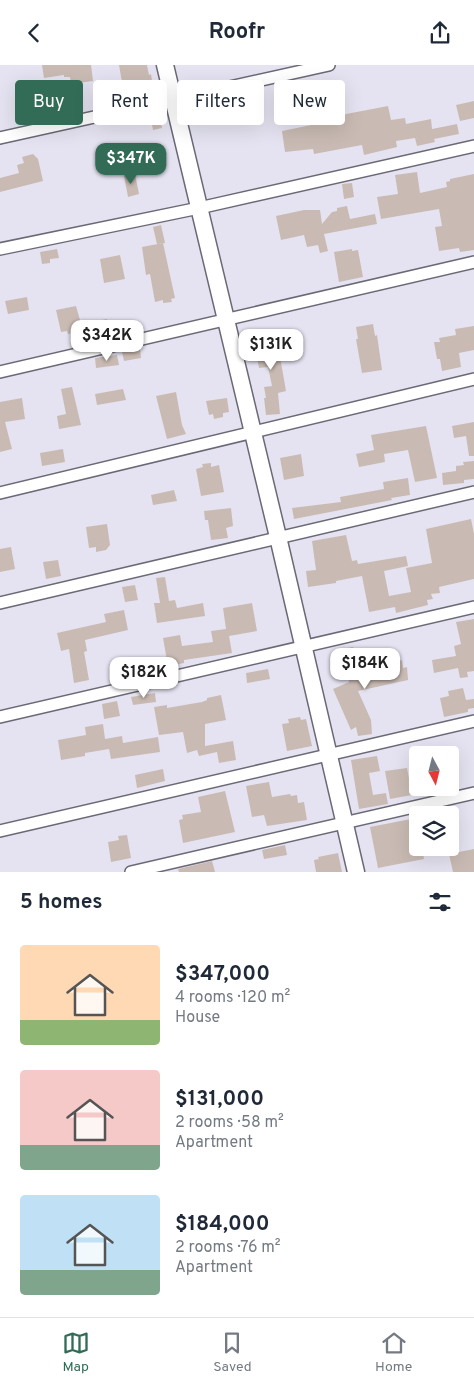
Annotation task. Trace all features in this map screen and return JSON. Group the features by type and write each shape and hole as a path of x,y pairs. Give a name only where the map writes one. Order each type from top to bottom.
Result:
{"main road":[{"path":"165,65 356,872"}],"street":[{"path":"0,138 329,65"},
{"path":"0,249 199,208 474,146"},
{"path":"0,372 474,262"},
{"path":"0,493 474,379"},
{"path":"0,603 474,492"},
{"path":"0,717 474,607"},
{"path":"0,831 474,721"},
{"path":"131,872 474,793"}],"building":[{"path":"42,65 91,65 93,81 83,82 83,80 70,80 70,77 64,77 64,75 44,78"},
{"path":"119,65 147,65 152,80 122,80"},
{"path":"474,101 474,118 460,121 456,105"},
{"path":"388,106 391,120 405,118 406,124 431,119 432,129 457,124 459,134 434,139 435,142 417,146 415,138 396,141 397,147 364,155 362,145 314,154 313,149 285,152 282,131 311,125 345,125 345,114"},
{"path":"152,125 161,125 162,128 153,130"},
{"path":"33,154 38,159 43,181 0,192 0,178 19,173 17,165 24,163 22,157"},
{"path":"417,172 420,193 447,187 446,182 450,181 450,179 474,174 474,250 460,252 459,248 439,251 435,227 442,226 439,209 381,219 377,197 398,194 395,175"},
{"path":"135,174 139,194 128,197 124,176"},
{"path":"352,183 354,197 344,199 342,184"},
{"path":"347,206 350,219 375,214 377,224 324,234 328,251 320,253 318,245 307,247 304,235 281,240 276,216 304,210 320,210 322,224 332,212 337,211 337,208"},
{"path":"161,225 165,243 157,244 153,227"},
{"path":"163,243 175,298 171,299 172,302 163,303 163,300 155,302 150,274 146,275 142,247"},
{"path":"57,249 59,258 50,259 50,263 42,264 40,252"},
{"path":"352,249 352,251 358,250 363,277 339,282 334,252"},
{"path":"120,255 125,279 104,283 100,259"},
{"path":"27,297 29,310 8,314 5,301"},
{"path":"76,306 83,331 68,334 67,331 61,332 56,310"},
{"path":"107,319 110,331 92,335 89,323"},
{"path":"373,324 375,336 377,335 382,370 362,373 356,339 358,339 356,327"},
{"path":"474,326 474,350 459,353 461,367 442,371 440,359 437,359 434,342 440,342 439,338 456,335 455,329"},
{"path":"276,334 286,391 278,393 280,414 266,415 264,387 272,386 268,367 259,368 254,342 261,341 260,337"},
{"path":"140,349 141,358 124,361 122,352"},
{"path":"117,355 119,365 96,368 95,358"},
{"path":"72,387 81,425 59,429 57,416 66,414 61,389"},
{"path":"123,389 126,400 97,405 95,394"},
{"path":"176,392 182,425 186,434 167,439 156,396"},
{"path":"22,398 25,419 5,422 12,449 0,452 0,402"},
{"path":"227,398 229,412 223,413 223,417 214,419 213,414 209,415 206,401"},
{"path":"474,422 474,456 469,456 466,436 454,438 452,426"},
{"path":"426,426 437,478 415,482 408,450 384,454 385,462 359,467 356,454 374,450 371,435"},
{"path":"63,449 65,462 42,466 40,453"},
{"path":"301,454 304,476 284,480 280,458"},
{"path":"474,461 474,479 464,480 464,483 443,485 442,473 456,471 456,466 464,465 463,462"},
{"path":"211,463 211,467 219,465 224,492 201,496 196,469 203,467 202,464"},
{"path":"408,478 410,495 294,519 292,508 341,502 340,497 384,489 383,482"},
{"path":"174,490 177,501 153,505 151,495"},
{"path":"231,508 233,526 226,528 228,538 211,540 208,520 205,520 204,511"},
{"path":"471,519 474,534 474,579 439,587 440,593 431,594 433,599 427,600 428,605 396,613 395,607 369,612 362,576 336,581 336,583 308,587 306,571 316,570 312,541 346,535 352,561 357,560 358,564 406,556 408,566 384,571 389,596 411,592 406,568 432,563 426,529"},
{"path":"107,524 110,545 106,550 96,552 96,547 89,548 86,527"},
{"path":"11,547 15,569 0,572 0,549"},
{"path":"58,560 61,576 46,579 43,562"},
{"path":"165,577 169,601 175,600 177,608 203,603 205,616 157,623 154,603 160,603 156,578"},
{"path":"135,585 138,600 125,602 122,587"},
{"path":"252,603 257,631 229,636 232,653 184,660 184,663 168,666 163,638 180,635 182,646 213,642 211,631 226,629 223,608"},
{"path":"124,610 128,630 85,640 87,651 84,652 89,680 74,683 69,649 61,651 57,633 106,622 104,614"},
{"path":"474,619 474,671 467,672 468,677 460,678 458,668 434,673 432,660 456,656 454,646 461,644 456,622"},
{"path":"353,647 358,677 374,672 379,665 402,660 403,668 407,667 408,680 358,691 371,720 372,734 358,736 356,727 351,730 333,689 349,682 343,649"},
{"path":"268,669 270,679 247,683 246,673"},
{"path":"463,688 466,700 474,699 474,708 468,709 468,712 444,717 440,698 449,696 448,691"},
{"path":"155,693 156,702 133,705 131,697"},
{"path":"221,695 226,720 205,724 205,746 233,741 236,760 219,763 217,752 199,756 197,750 187,753 183,732 159,735 154,707 167,705 167,708 202,702 207,700 207,698"},
{"path":"117,701 120,716 104,719 102,704"},
{"path":"300,717 301,720 306,719 312,746 287,751 282,724 289,723 288,719"},
{"path":"103,724 105,739 122,736 123,743 158,737 160,752 111,759 109,749 61,760 58,740 86,735 85,727"},
{"path":"377,756 380,771 369,773 373,795 386,793 388,804 359,809 351,760"},
{"path":"407,768 409,796 390,799 385,771"},
{"path":"163,769 165,781 137,788 135,775"},
{"path":"269,782 272,797 290,794 291,796 297,795 298,803 304,802 307,820 267,826 264,815 252,817 246,786"},
{"path":"225,791 235,832 183,843 179,820 183,819 182,815 201,812 198,797"},
{"path":"409,819 409,856 424,856 424,859 378,868 370,827"},
{"path":"127,835 131,858 111,862 108,842 119,840 118,836"},
{"path":"285,845 287,855 264,859 262,850"},
{"path":"474,849 474,872 453,872 449,856 459,856 459,852"},
{"path":"338,853 342,872 316,872 314,860 319,859 318,857"},
{"path":"212,861 215,872 179,872 178,869"}]}
